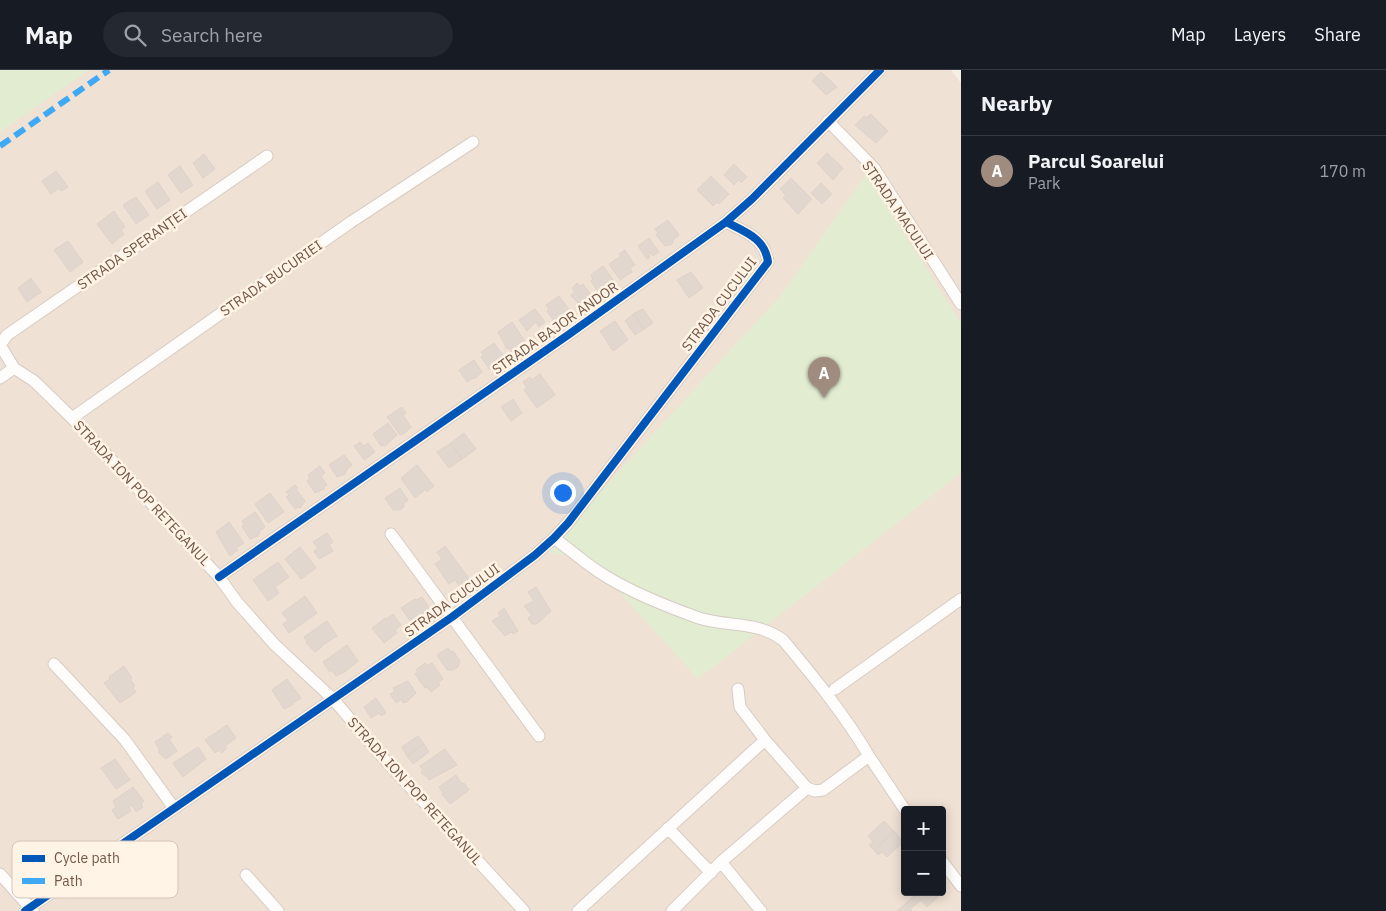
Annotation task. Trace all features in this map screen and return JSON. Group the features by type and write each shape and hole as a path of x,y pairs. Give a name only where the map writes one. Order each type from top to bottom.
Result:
{"street":[{"name":"STRADA BAJOR ANDOR","path":"219,578 726,222 752,199 880,70"},
{"name":"STRADA MACULUI","path":"828,121 874,168 961,304"},
{"name":"STRADA BUCURIEI","path":"72,418 351,222 473,142"},
{"name":"STRADA SPERANȚEI","path":"0,345 7,335 267,156"},
{"name":"STRADA CUCULUI","path":"127,841 452,617 535,555 554,538 574,515 768,262 767,252 762,244 753,236 726,222"},
{"name":"STRADA ION POP RETEGANUL","path":"0,345 14,368 34,381 72,418 219,578 274,644 332,699 524,911"},
{"path":"0,378 14,368"},
{"path":"391,534 539,736"},
{"path":"554,538 600,573 638,593 714,622 760,628 774,633 783,640 828,695 902,806"},
{"path":"835,689 961,599"},
{"path":"54,664 126,740 174,808"},
{"path":"738,689 740,707 765,740 807,788 815,791 823,790 869,756"},
{"path":"578,911 765,740"},
{"path":"672,911 722,862 807,788"},
{"path":"668,828 711,873"},
{"path":"722,862 761,911"},
{"path":"946,866 961,886"},
{"path":"0,874 12,889"},
{"path":"246,875 278,911"},
{"path":"19,898 29,910"},
{"name":"STRADA CUCULUI","path":"29,910 46,898"}],"shaded area":[{"path":"0,70 951,70 961,83 961,911 0,911"}],"green space":[{"path":"0,70 89,70 0,132"},
{"path":"866,174 961,323 961,473 698,679 604,575 575,557 545,552 782,294"}],"building":[{"path":"821,72 837,87 826,95 812,81"},
{"path":"871,114 888,131 876,143 855,125 864,116 866,118"},
{"path":"827,153 843,168 833,180 817,163"},
{"path":"204,154 215,169 203,178 193,163"},
{"path":"734,164 747,177 741,183 739,180 734,185 724,175"},
{"path":"180,166 193,185 181,193 168,175"},
{"path":"56,171 68,187 61,191 59,188 51,194 42,181"},
{"path":"711,176 729,194 719,204 717,202 713,206 697,190"},
{"path":"791,178 812,199 798,214 783,198 786,195 780,189"},
{"path":"158,182 170,200 157,209 145,191"},
{"path":"821,183 832,194 822,204 811,193"},
{"path":"136,197 149,215 136,224 123,205"},
{"path":"114,211 125,227 121,230 124,234 112,244 97,224"},
{"path":"668,220 679,235 672,244 665,246 656,235 658,233 655,229"},
{"path":"649,238 659,252 653,256 649,252 650,257 647,259 638,246"},
{"path":"68,241 83,262 70,272 54,250"},
{"path":"625,250 635,265 630,268 632,272 620,280 609,264 621,256 619,254"},
{"path":"603,266 614,281 607,290 599,293 591,281 593,279 591,275"},
{"path":"691,272 703,288 689,298 677,280"},
{"path":"31,278 41,292 27,302 18,288"},
{"path":"577,283 580,286 583,284 593,298 581,306 571,295 575,292 572,288"},
{"path":"559,296 570,311 563,320 555,323 547,311 549,309 546,305"},
{"path":"535,309 545,322 539,327 536,322 527,331 519,320"},
{"path":"643,309 653,323 644,329 633,314"},
{"path":"633,314 644,329 635,335 625,321"},
{"path":"615,321 628,340 613,351 600,331"},
{"path":"512,322 525,341 512,352 509,348 507,349 498,332"},
{"path":"494,343 505,358 498,367 490,370 481,357 484,356 481,352"},
{"path":"474,360 482,372 467,382 459,370"},
{"path":"540,374 555,395 537,408 524,390 527,388 523,382 530,377 532,380"},
{"path":"513,399 522,413 511,421 501,407"},
{"path":"402,407 406,413 403,415 411,427 400,435 387,417"},
{"path":"388,423 397,435 386,445 381,446 373,434"},
{"path":"464,433 476,449 462,459 451,443"},
{"path":"360,442 364,446 368,443 375,452 364,460 354,446"},
{"path":"451,443 462,459 449,468 437,452"},
{"path":"344,455 352,465 345,474 337,477 329,465"},
{"path":"417,465 434,486 427,492 426,489 415,498 401,478"},
{"path":"320,466 325,473 321,476 327,485 324,489 315,493 307,481 310,479 308,475"},
{"path":"295,485 305,501 300,508 295,509 286,497 289,495 286,492"},
{"path":"400,488 408,500 400,510 393,510 385,498"},
{"path":"270,493 284,512 268,523 255,504"},
{"path":"255,512 265,527 258,536 250,539 242,526 244,525 242,521"},
{"path":"229,522 244,543 236,548 238,550 230,556 216,532"},
{"path":"327,533 333,542 329,545 333,551 319,559 314,551 318,548 313,542"},
{"path":"445,546 470,580 460,587 455,580 449,584 435,564 442,559 437,552"},
{"path":"300,547 316,568 301,579 285,559"},
{"path":"278,562 289,577 275,587 279,593 268,601 253,580"},
{"path":"536,587 551,611 537,624 532,624 528,618 532,615 524,606 534,601 528,592"},
{"path":"305,596 317,613 289,633 283,624 288,620 282,613"},
{"path":"422,597 430,609 412,623 401,608"},
{"path":"504,608 518,631 513,634 511,632 505,636 492,621 500,616 498,613"},
{"path":"393,614 401,625 395,630 397,633 384,643 372,628"},
{"path":"327,621 337,636 315,652 306,643 304,637"},
{"path":"347,645 358,661 346,671 336,676 332,670 330,672 323,662"},
{"path":"448,648 451,652 453,651 460,661 458,667 453,670 447,670 437,655"},
{"path":"425,663 427,666 432,663 443,679 438,683 440,685 431,692 427,687 425,688 415,674 418,672 416,670"},
{"path":"124,666 132,678 130,679 135,686 133,688 136,692 120,703 104,683"},
{"path":"287,679 301,698 284,709 272,690"},
{"path":"408,681 416,693 407,702 403,703 401,699 396,703 390,694 395,691 393,688"},
{"path":"376,698 386,713 381,716 379,713 371,718 364,707"},
{"path":"227,725 236,738 225,746 227,748 222,753 219,750 215,753 205,740"},
{"path":"168,733 172,737 169,739 177,751 166,759 158,752 160,751 155,742"},
{"path":"418,736 424,744 407,756 402,747"},
{"path":"424,744 429,752 413,764 407,756"},
{"path":"198,747 206,759 183,777 173,763"},
{"path":"445,749 457,765 429,780 421,772 423,770 420,766"},
{"path":"115,759 130,780 116,789 101,768"},
{"path":"456,775 469,790 450,804 439,787"},
{"path":"133,787 144,801 141,804 143,807 136,812 132,805 129,807 131,811 118,819 112,810 116,807 113,801"},
{"path":"884,821 894,831 874,850 869,845 873,842 868,836"},
{"path":"894,831 901,840 901,844 887,857 882,852 878,855 874,850"},
{"path":"914,896 939,896 927,907 921,900 910,909 905,904"},
{"path":"905,904 912,911 897,911"}],"marked path":[{"path":"0,146 109,70"}],"cycle path":[{"path":"219,577 568,335 726,222 752,199 880,70"},
{"path":"127,841 452,617 535,555 554,538 568,523 768,262 763,247 758,241 726,222"},
{"path":"25,911 44,898"}],"place":[{"name":"Parcul Soarelui","path":"824,398"}]}
